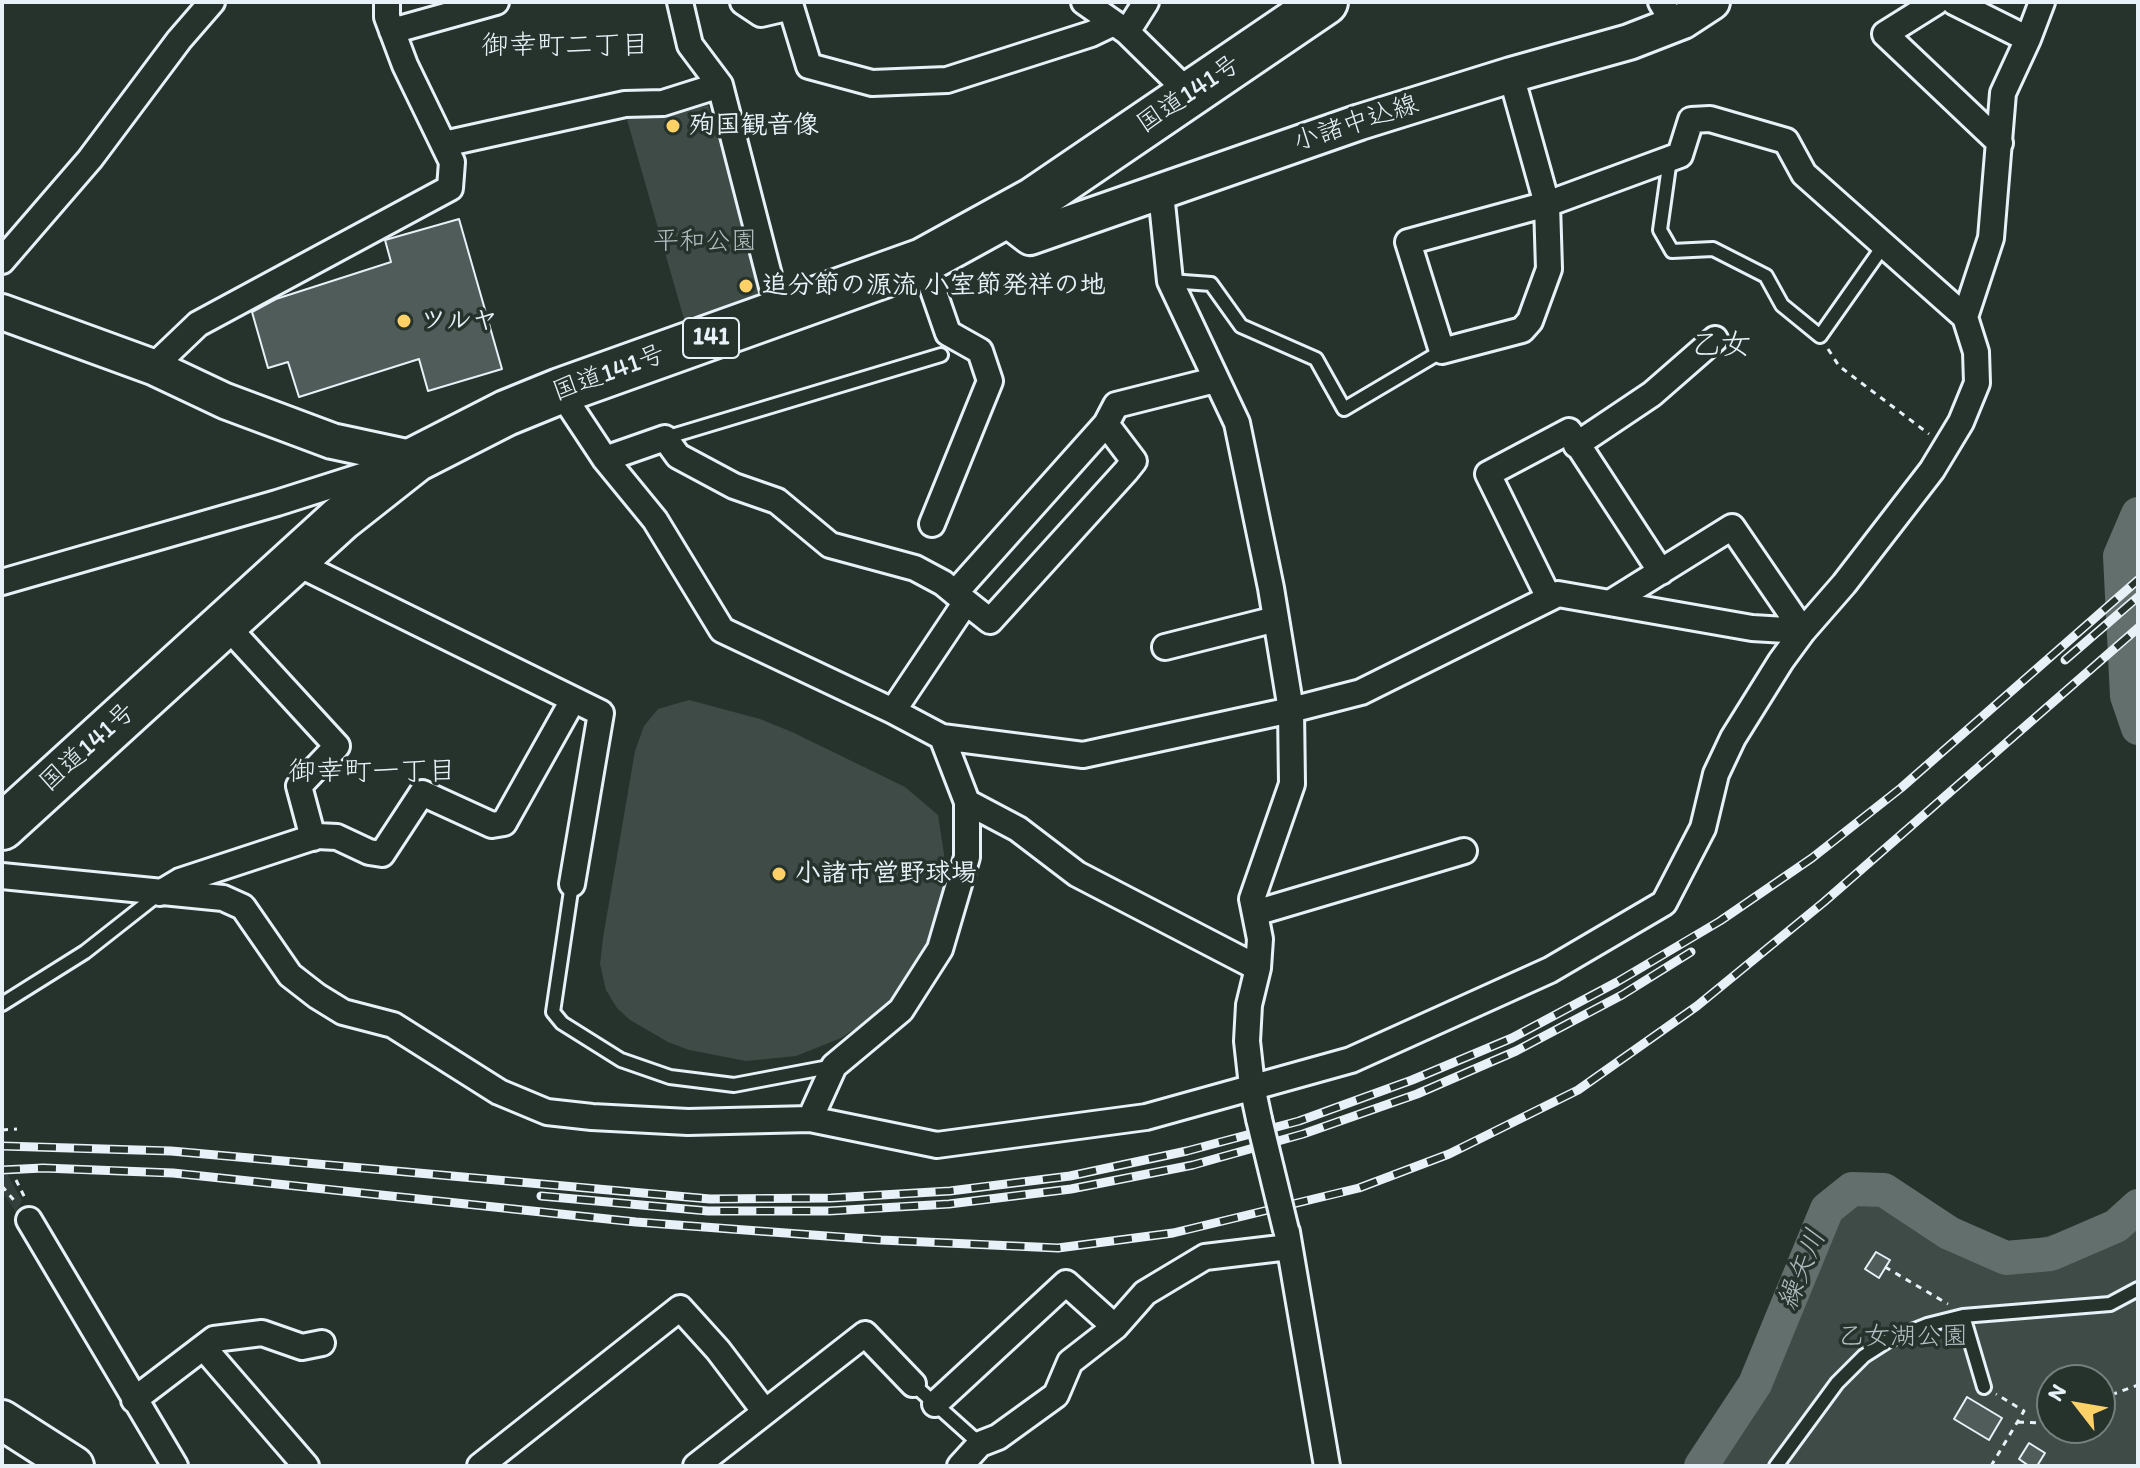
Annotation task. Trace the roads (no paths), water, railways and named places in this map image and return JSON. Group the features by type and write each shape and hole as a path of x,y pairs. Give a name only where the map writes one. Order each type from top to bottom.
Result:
{"highway":[{"name":"国道141号","path":"2,827 340,519 416,459 506,413 560,391 923,261 1004,217 1325,2"}],"main road":[{"name":"小諸中込線","path":"1004,217 1030,237 1346,126 1629,42 1667,13 1712,2"},
{"path":"2,312 153,367 225,401 332,441 416,459"},
{"path":"2,1420 74,1466"}],"street":[{"path":"2,261 90,159 179,40 212,2"},
{"path":"153,367 198,324 450,188 452,162 405,65 387,17 387,2"},
{"path":"392,31 496,2"},
{"path":"680,2 690,45 720,85 779,314"},
{"path":"743,2 761,14 791,7 809,66 872,83 947,80 1091,34 1121,28 1146,2"},
{"path":"1084,2 1121,28 1190,94"},
{"path":"1936,2 1885,34 2000,143"},
{"path":"1954,2 2028,39"},
{"path":"1965,317 1991,238 2003,93 2042,2"},
{"path":"2,876 223,898 243,907 290,975 317,996 343,1012 393,1025 499,1092 547,1112 688,1122 810,1119 937,1145 1146,1117 1351,1060 1550,970 1664,903 1703,828 1716,774 1733,738 1803,631 1844,584 1932,470 1961,422 1977,383 1976,352 1965,317 1804,174 1786,141 1710,119 1691,120 1680,155 1547,204 1408,242 1442,351 1522,330 1530,321 1549,269 1547,204 1511,75"},
{"path":"444,144 625,104 663,103 720,85"},
{"path":"1161,193 1170,281 1237,423 1291,710 1292,784 1252,899 1260,939 1258,968 1249,1005 1247,1041 1252,1086 1288,1238 1327,1466"},
{"path":"923,261 948,333 980,351 990,381 932,524"},
{"path":"1576,445 1652,394 1715,339"},
{"path":"893,711 961,598 1106,424 1116,405 1215,380"},
{"path":"560,391 605,459 655,520 722,630 942,737 1083,755 1291,710 1361,692 1558,594 1752,628 1803,631"},
{"path":"605,459 665,438 678,456 734,486 777,501 830,545 915,568 990,621 1134,461 1106,424"},
{"path":"1549,598 1488,474 1569,431 1661,572"},
{"path":"2,582 277,503 416,459"},
{"path":"1610,603 1732,527 1803,631"},
{"path":"294,562 601,713 572,884"},
{"path":"1165,647 1276,619"},
{"path":"225,624 337,746 299,786 313,838"},
{"path":"160,893 180,881 301,839 337,837 369,852 382,854 422,793 492,825 504,823 573,700"},
{"path":"810,1119 834,1066 901,1010 940,949 967,857 967,802 942,737"},
{"path":"967,802 1018,829 1077,874 1258,968"},
{"path":"1255,913 1464,851"},
{"path":"28,1210 134,1400 175,1466"},
{"path":"960,1466 980,1444 998,1437 1056,1395 1070,1362 1115,1327 1145,1293 1205,1257 1288,1238"},
{"path":"935,1404 1066,1283 1115,1327"},
{"path":"480,1466 680,1308 718,1350 765,1412"},
{"path":"134,1400 214,1339 262,1333 302,1347 322,1343"},
{"path":"708,1462 765,1412 865,1334 913,1384"},
{"path":"204,1348 306,1466"}],"lane":[{"path":"1670,159 1660,230 1672,251 1713,249 1766,276 1782,305 1820,336 1884,245"},
{"path":"1170,281 1211,284 1241,326 1316,359 1344,409 1442,351"},
{"path":"665,438 941,355"},
{"path":"572,884 553,1012 562,1023 621,1060 670,1077 734,1085 834,1066"},
{"path":"2,1004 85,952 160,893"},
{"path":"1776,1466 1837,1383 1864,1356 1889,1340 1959,1317 2110,1304 2138,1289"},
{"path":"1959,1317 1984,1387"},
{"path":"913,1384 980,1444"}],"waterway":[{"path":"2138,514 2120,556 2127,696 2138,728"},
{"name":"繰矢川","path":"1701,1466 1755,1384 1827,1209 1852,1189 1884,1190 1949,1233 2006,1258 2051,1254 2116,1226 2138,1206"}],"railway":[{"path":"2,1146 171,1151 710,1199 831,1198 950,1191 1070,1176 1187,1151 1299,1121 1412,1080 1512,1038 1617,982 1720,921 1812,858 1901,788 2138,580"},
{"path":"2065,660 2138,597"},
{"path":"2,1170 43,1168 173,1173 636,1222 881,1240 1058,1248 1173,1233 1359,1188 1449,1154 1578,1090 1697,1006 1824,902 2138,628"},
{"path":"541,1196 708,1211 829,1211 949,1204 1071,1189 1193,1165 1303,1134 1417,1094 1516,1051 1622,995 1691,952"}],"place":[{"name":"殉国観音像","path":"673,126"},
{"name":"追分節の源流 小室節発祥の地","path":"746,286"},
{"name":"ツルヤ","path":"404,321"},
{"name":"小諸市営野球場","path":"779,874"}],"district":[{"name":"御幸町二丁目","path":"565,47"},
{"name":"乙女","path":"1721,346"},
{"name":"御幸町一丁目","path":"372,773"}],"park label":[{"name":"平和公園","path":"705,242"},
{"name":"乙女湖公園","path":"1903,1337"}]}
